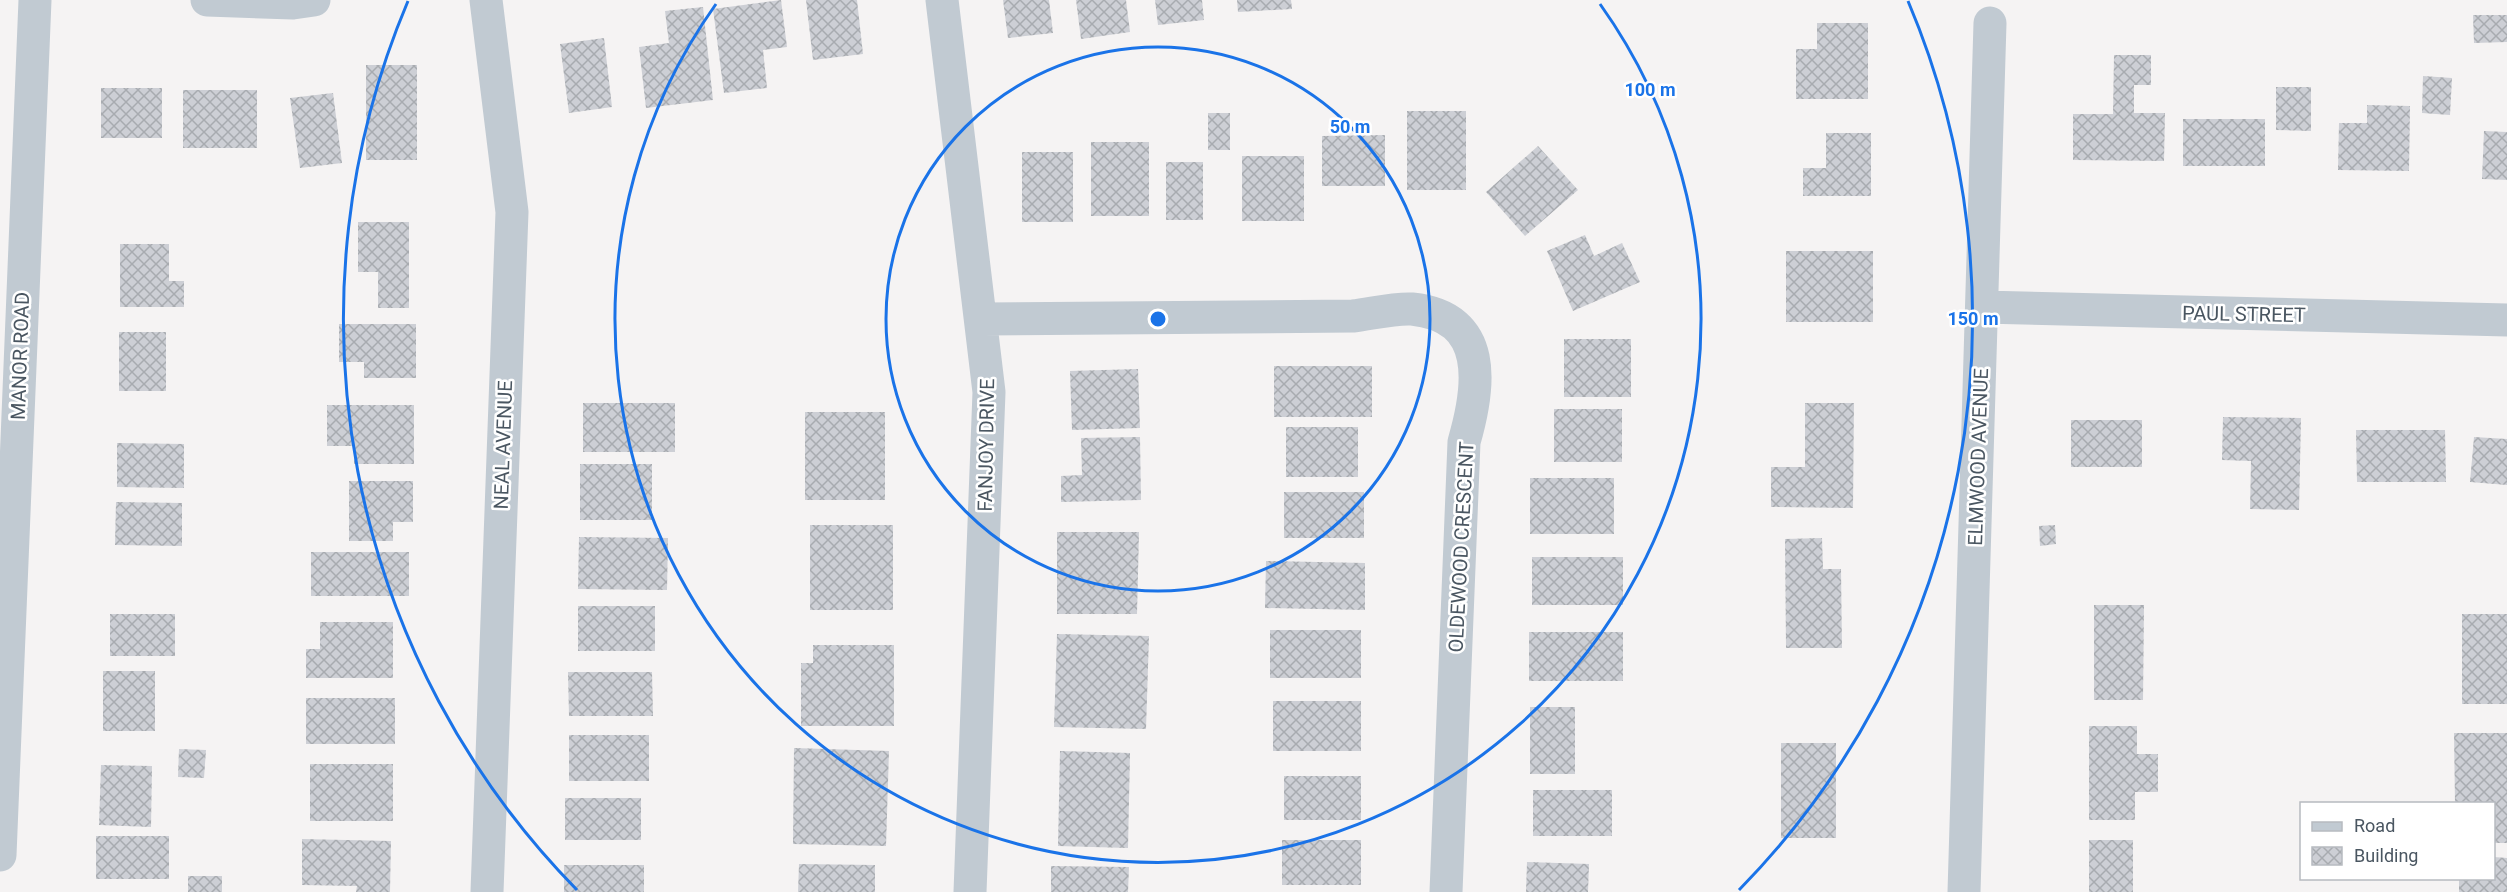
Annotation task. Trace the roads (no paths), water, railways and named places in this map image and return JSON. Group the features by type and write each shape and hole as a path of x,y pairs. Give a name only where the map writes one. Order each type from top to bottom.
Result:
{"street":[{"name":"MANOR ROAD","path":"0,855 35,0"},
{"path":"207,0 293,3 314,0"},
{"name":"NEAL AVENUE","path":"486,0 512,212 487,892"},
{"name":"FANJOY DRIVE","path":"942,0 989,392 970,892"},
{"name":"ELMWOOD AVENUE","path":"1964,892 1990,23"},
{"name":"PAUL STREET","path":"1982,307 2507,320"},
{"name":"OLDEWOOD CRESCENT","path":"982,320 1353,316 1411,309 1437,315 1459,330 1472,348 1476,371 1473,409 1464,442 1446,892"}]}
